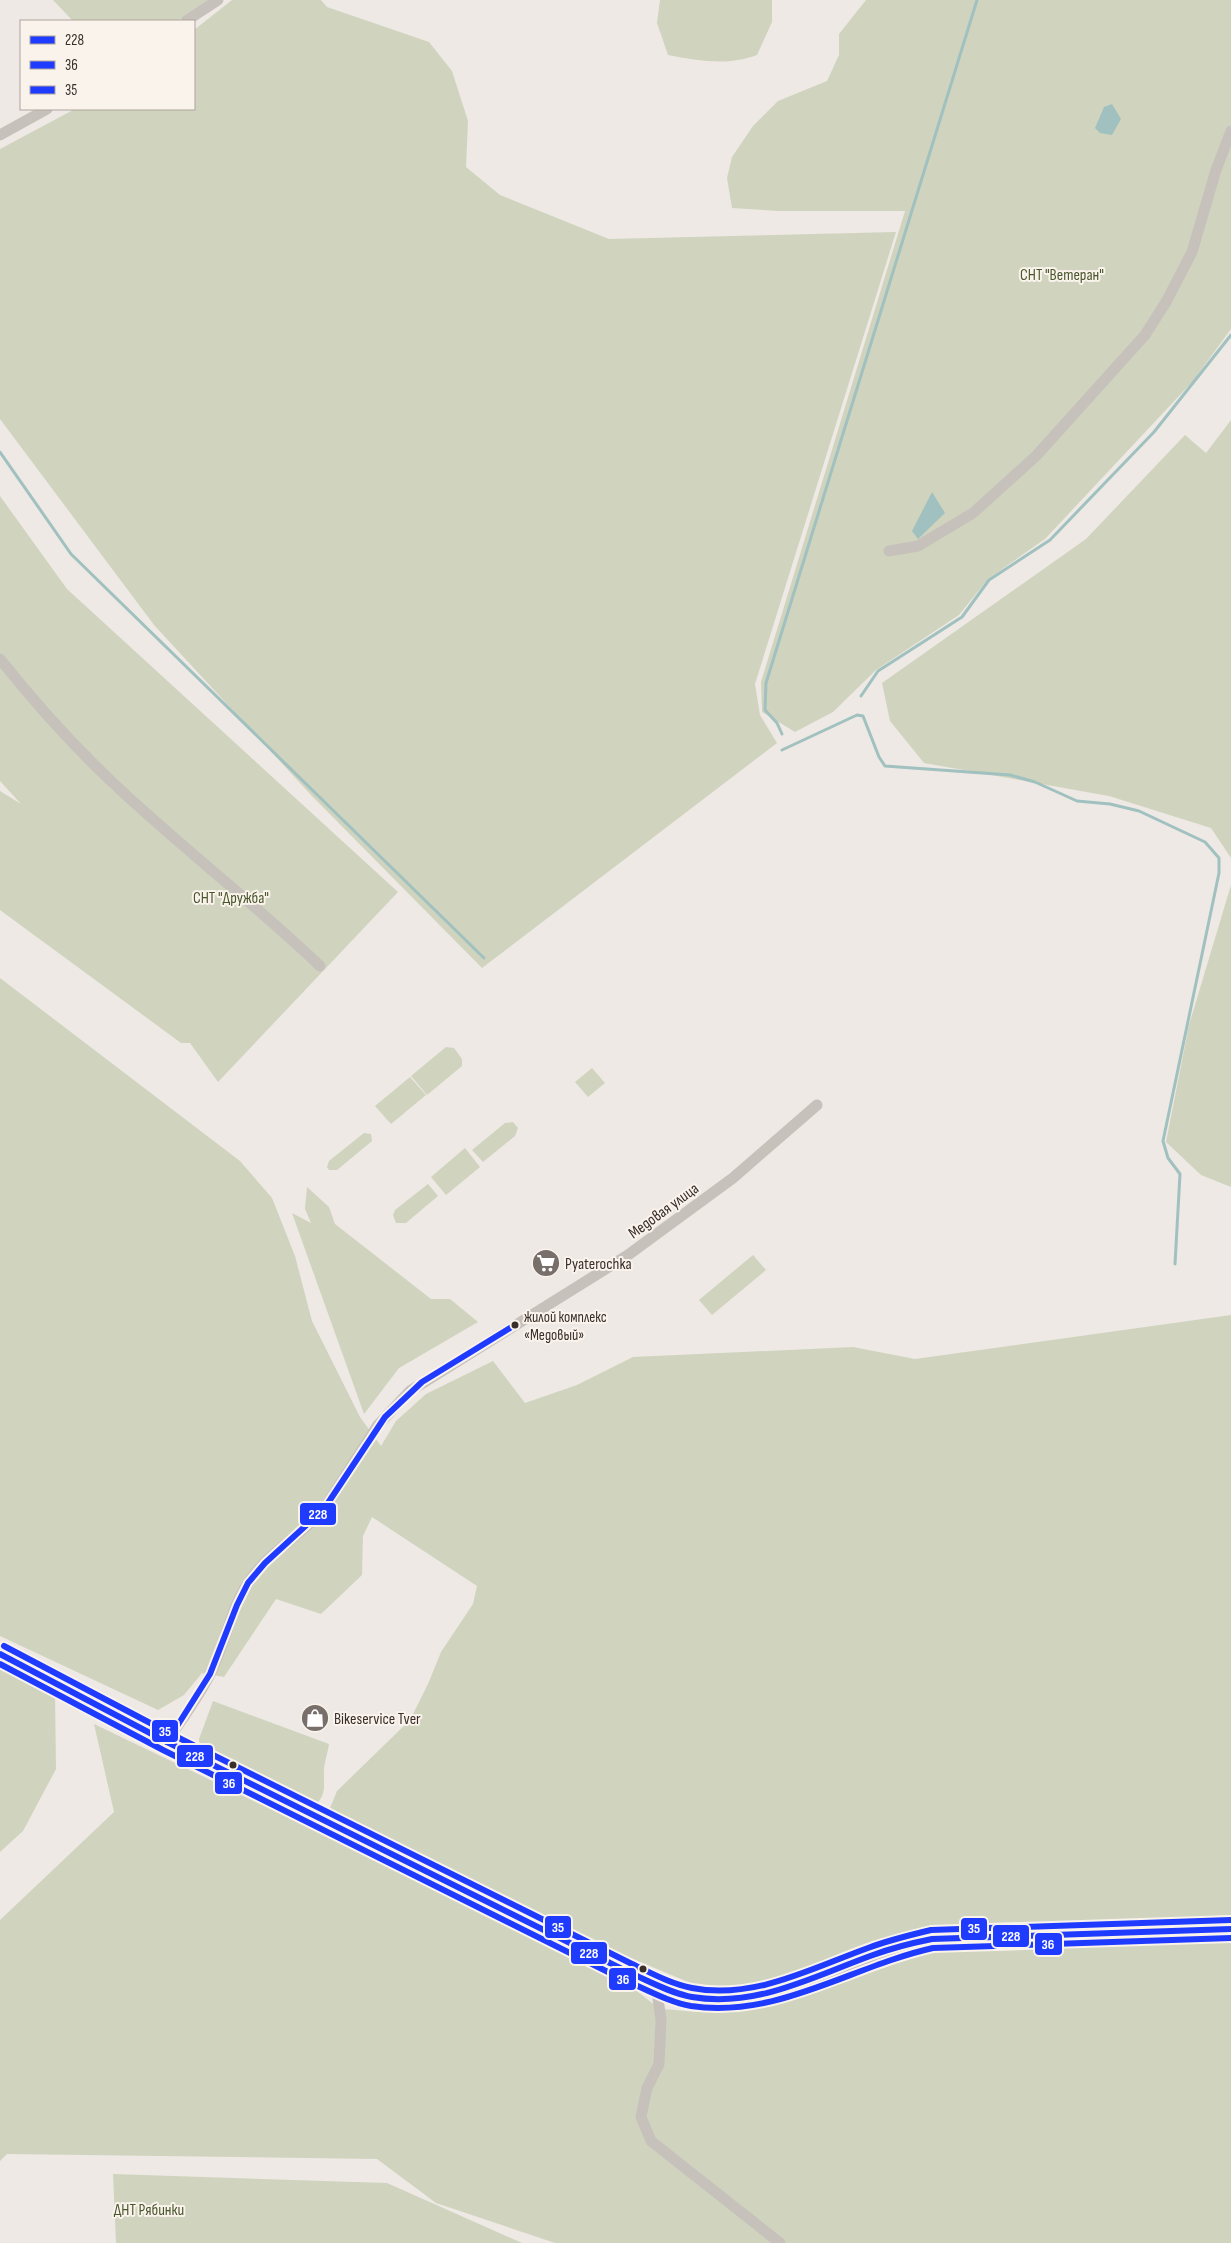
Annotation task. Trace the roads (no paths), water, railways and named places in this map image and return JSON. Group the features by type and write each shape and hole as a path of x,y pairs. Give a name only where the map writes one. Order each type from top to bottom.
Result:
{"main road":[{"path":"0,1654 167,1742 656,1985 699,1998 744,1999 781,1990 884,1950 926,1940 1129,1931 1231,1929"}],"street":[{"path":"188,20 218,0"},
{"path":"0,135 45,110"},
{"path":"889,551 918,546 973,513 992,497 1036,456 1145,335 1166,302 1192,252 1216,170 1231,132"},
{"path":"0,659 34,701 124,794 257,908 320,966"},
{"name":"Медовая улица","path":"167,1742 210,1675 240,1596 248,1582 278,1551 314,1521 389,1412 410,1391 428,1377 614,1264 666,1229 734,1178 817,1105"},
{"path":"656,1985 661,2020 659,2064 647,2088 641,2118 650,2141 780,2243"}],"water":[{"path":"1112,104 1121,119 1112,135 1100,133 1095,128 1104,107"},
{"path":"932,492 945,513 918,539 912,531"}],"waterway":[{"path":"782,734 777,723 765,710 766,683 977,0"},
{"path":"861,696 878,671 962,617 989,580 1050,540 1154,432 1231,335"},
{"path":"0,452 71,554 484,958"},
{"path":"782,750 857,715 863,716 879,757 885,766 1010,775 1035,782 1077,801 1110,804 1139,811 1205,842 1219,858 1219,873 1163,1141 1168,1158 1180,1174 1175,1264"}],"place":[{"name":"Pyaterochka","path":"546,1263"},
{"name":"жилой комплекс «Медовый»","path":"515,1325"},
{"name":"Bikeservice Tver","path":"315,1718"}],"park label":[{"name":"СНТ \"Ветеран\"","path":"1062,274"},
{"name":"СНТ \"Дружба\"","path":"231,897"},
{"name":"ДНТ Рябинки","path":"149,2209"}]}
